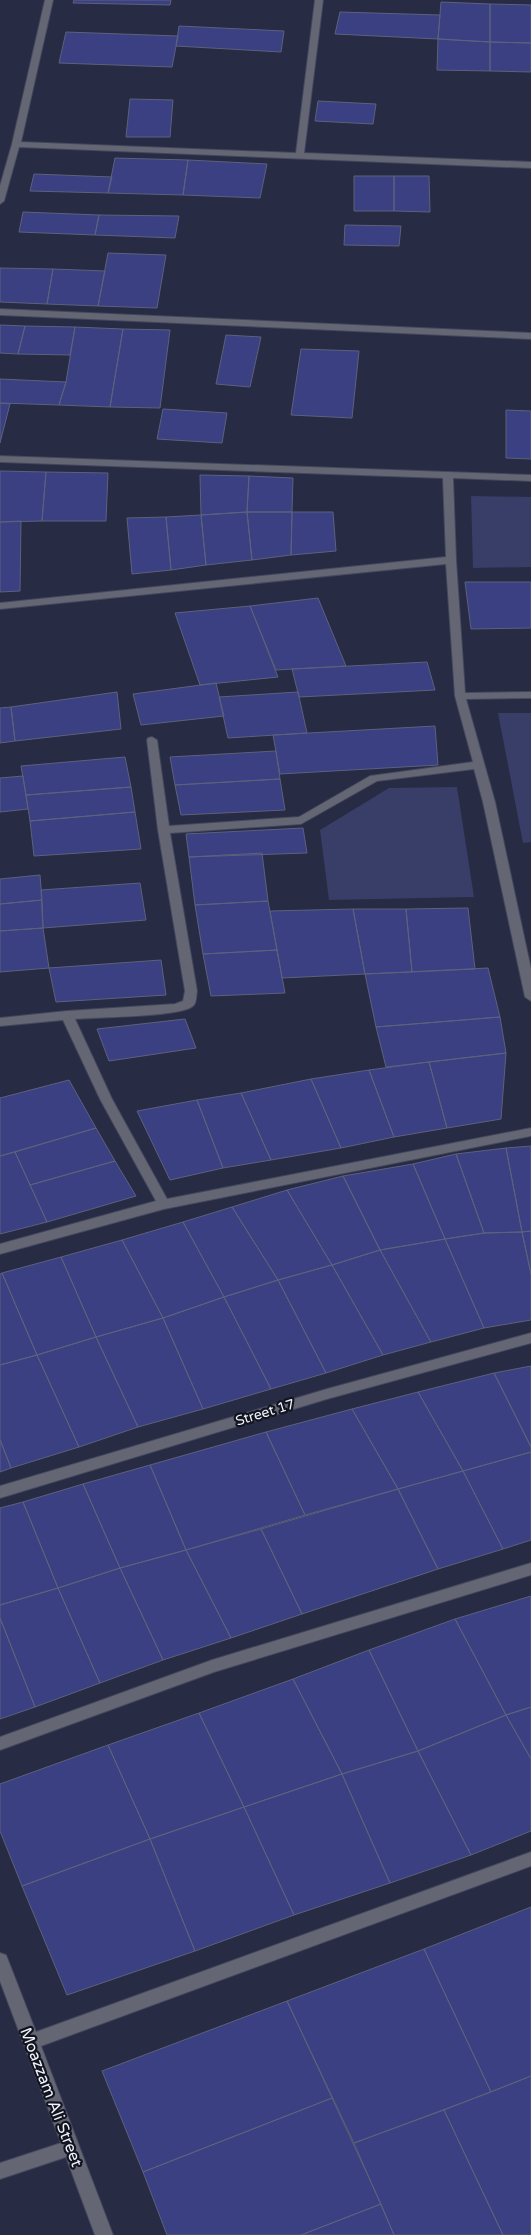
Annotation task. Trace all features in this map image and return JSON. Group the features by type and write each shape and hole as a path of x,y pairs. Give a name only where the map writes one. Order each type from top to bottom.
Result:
{"street":[{"path":"0,201 16,144 50,0"},
{"path":"300,155 319,0"},
{"path":"16,144 531,165"},
{"path":"0,312 531,336"},
{"path":"0,459 531,478"},
{"path":"448,474 451,560 460,696 479,765 531,997"},
{"path":"0,606 451,560"},
{"path":"460,696 531,695"},
{"path":"0,1022 67,1015 177,1008 189,1003 191,991 164,830 152,740"},
{"path":"164,830 301,820 374,778 479,765"},
{"path":"67,1015 106,1099 164,1204"},
{"path":"0,1249 164,1204 531,1132"},
{"name":"Street 17","path":"0,1492 327,1394 531,1338"},
{"path":"0,1744 212,1666 531,1569"},
{"path":"30,2042 531,1859"},
{"name":"Moazzam Ali Street","path":"0,1960 104,2235"},
{"path":"0,2171 72,2147"}],"shaded area":[{"path":"471,496 531,497 531,567 473,568"},
{"path":"498,713 531,713 531,842 523,843"},
{"path":"457,787 474,897 329,900 320,830 389,788"}],"building":[{"path":"74,0 171,0 170,5 73,3"},
{"path":"441,2 490,4 490,42 438,39"},
{"path":"490,4 531,5 531,43 490,42"},
{"path":"340,12 440,15 438,39 335,34"},
{"path":"179,26 284,31 281,52 176,46"},
{"path":"66,32 178,36 172,67 59,63"},
{"path":"438,39 490,42 490,71 437,70"},
{"path":"490,42 531,43 531,72 490,71"},
{"path":"130,99 173,100 170,137 126,137"},
{"path":"318,101 376,104 373,124 315,121"},
{"path":"115,158 188,160 183,195 108,193"},
{"path":"188,160 267,164 260,198 183,195"},
{"path":"34,174 112,177 108,193 30,191"},
{"path":"354,176 394,176 394,211 354,211"},
{"path":"394,176 429,176 430,212 394,211"},
{"path":"23,212 99,215 95,235 19,232"},
{"path":"99,215 179,216 175,238 95,235"},
{"path":"345,225 401,226 399,246 344,245"},
{"path":"108,253 166,255 157,308 98,306"},
{"path":"0,268 53,269 47,304 0,302"},
{"path":"53,269 105,271 98,306 47,304"},
{"path":"0,325 25,326 18,354 0,353"},
{"path":"25,326 75,327 70,355 18,354"},
{"path":"75,327 123,329 110,407 59,405 66,382"},
{"path":"123,329 170,330 160,408 110,407"},
{"path":"226,335 261,337 250,387 216,384"},
{"path":"301,349 359,351 352,418 291,415"},
{"path":"0,379 66,382 59,405 0,403"},
{"path":"0,403 10,404 0,443"},
{"path":"163,409 227,413 222,443 157,439"},
{"path":"506,410 531,411 531,459 506,458"},
{"path":"0,471 46,472 42,521 0,522"},
{"path":"46,472 108,473 106,521 42,521"},
{"path":"200,475 249,476 247,512 201,515"},
{"path":"249,476 293,478 292,512 247,512"},
{"path":"247,512 292,512 291,555 252,560"},
{"path":"247,512 252,560 206,565 201,515"},
{"path":"292,512 333,512 336,551 291,555"},
{"path":"201,515 206,565 171,570 166,517"},
{"path":"166,517 171,570 132,574 127,518"},
{"path":"21,521 20,591 0,592 0,522"},
{"path":"465,582 531,582 531,628 471,629"},
{"path":"318,598 346,666 276,670 250,606"},
{"path":"250,606 278,677 200,685 175,613"},
{"path":"427,662 435,690 299,697 292,669"},
{"path":"216,683 224,716 141,725 133,694"},
{"path":"117,692 121,729 15,741 11,707"},
{"path":"298,692 307,733 228,738 219,697"},
{"path":"11,707 15,741 0,743 0,708"},
{"path":"435,726 438,765 280,774 273,735"},
{"path":"276,751 280,779 175,785 170,757"},
{"path":"125,757 131,787 26,795 21,766"},
{"path":"23,776 28,809 0,812 0,778"},
{"path":"280,779 285,810 181,815 175,785"},
{"path":"131,787 135,812 30,821 26,795"},
{"path":"135,812 141,849 34,856 30,821"},
{"path":"303,828 307,853 189,857 186,834"},
{"path":"262,853 268,901 195,905 189,857"},
{"path":"40,875 42,900 0,904 0,879"},
{"path":"140,883 146,920 43,928 41,890"},
{"path":"42,900 43,928 0,931 0,904"},
{"path":"268,901 277,950 203,954 195,905"},
{"path":"468,908 475,969 412,972 406,909"},
{"path":"353,909 406,909 412,972 365,974"},
{"path":"353,909 365,974 282,978 270,911"},
{"path":"43,928 49,968 0,972 0,931"},
{"path":"277,950 285,993 211,996 203,954"},
{"path":"161,960 166,995 56,1002 49,968"},
{"path":"488,968 500,1017 376,1027 365,974"},
{"path":"500,1017 506,1053 386,1067 376,1027"},
{"path":"185,1019 196,1048 109,1061 97,1029"},
{"path":"506,1053 501,1119 447,1128 429,1062"},
{"path":"429,1062 447,1128 394,1137 369,1070"},
{"path":"369,1070 394,1137 341,1148 311,1079"},
{"path":"311,1079 341,1148 271,1160 241,1093"},
{"path":"69,1080 96,1128 0,1156 0,1098"},
{"path":"241,1093 271,1160 223,1168 197,1100"},
{"path":"197,1100 223,1168 170,1180 137,1111"},
{"path":"96,1128 115,1161 30,1185 15,1152"},
{"path":"531,1146 531,1231 522,1232 506,1148"},
{"path":"506,1148 522,1232 484,1233 456,1154"},
{"path":"15,1152 47,1222 0,1234 0,1156"},
{"path":"456,1154 484,1233 445,1239 413,1164"},
{"path":"115,1161 136,1196 47,1222 30,1185"},
{"path":"413,1164 445,1239 380,1250 343,1176"},
{"path":"343,1176 380,1250 332,1265 287,1190"},
{"path":"287,1190 332,1265 278,1280 232,1207"},
{"path":"232,1207 278,1280 224,1297 183,1222"},
{"path":"183,1222 224,1297 163,1318 122,1240"},
{"path":"531,1231 531,1274 522,1232"},
{"path":"522,1232 531,1274 531,1320 484,1328 445,1239 484,1233"},
{"path":"445,1239 484,1328 431,1342 380,1250"},
{"path":"122,1240 163,1318 96,1337 61,1257"},
{"path":"380,1250 431,1342 383,1355 332,1265"},
{"path":"61,1257 96,1337 37,1355 2,1273"},
{"path":"332,1265 383,1355 326,1373 278,1280"},
{"path":"2,1273 37,1355 0,1365 0,1274"},
{"path":"278,1280 326,1373 271,1389 224,1297"},
{"path":"224,1297 271,1389 203,1409 163,1318"},
{"path":"163,1318 203,1409 138,1427 96,1337"},
{"path":"96,1337 138,1427 79,1447 37,1355"},
{"path":"37,1355 79,1447 11,1468 0,1439 0,1365"},
{"path":"531,1366 531,1447 494,1373"},
{"path":"494,1373 531,1447 531,1452 463,1471 418,1392"},
{"path":"418,1392 463,1471 398,1489 352,1409"},
{"path":"352,1409 398,1489 305,1515 266,1432"},
{"path":"266,1432 305,1515 186,1550 150,1465"},
{"path":"0,1440 11,1468 0,1472"},
{"path":"531,1452 531,1540 503,1549 463,1471"},
{"path":"150,1465 186,1550 120,1568 83,1484"},
{"path":"463,1471 503,1549 438,1569 398,1489"},
{"path":"83,1484 120,1568 58,1588 23,1502"},
{"path":"398,1489 438,1569 302,1614 261,1529"},
{"path":"23,1502 58,1588 0,1605 0,1508"},
{"path":"261,1529 302,1614 231,1638 186,1550"},
{"path":"186,1550 231,1638 163,1660 120,1568"},
{"path":"120,1568 163,1660 100,1683 58,1588"},
{"path":"58,1588 100,1683 35,1707 0,1618 0,1605"},
{"path":"531,1596 531,1707 506,1715 455,1619"},
{"path":"0,1618 35,1707 0,1719"},
{"path":"455,1619 506,1715 418,1751 369,1650"},
{"path":"369,1650 418,1751 342,1774 293,1679"},
{"path":"293,1679 342,1774 244,1807 199,1713"},
{"path":"531,1707 531,1759 506,1715"},
{"path":"199,1713 244,1807 150,1839 108,1745"},
{"path":"506,1715 531,1759 531,1831 471,1855 418,1751"},
{"path":"108,1745 150,1839 22,1886 0,1831 0,1784"},
{"path":"418,1751 471,1855 390,1883 342,1774"},
{"path":"342,1774 390,1883 294,1915 244,1807"},
{"path":"244,1807 294,1915 195,1951 150,1839"},
{"path":"150,1839 195,1951 67,1995 22,1886"},
{"path":"531,1907 531,2076 491,2092 424,1949"},
{"path":"424,1949 491,2092 354,2143 287,2001"},
{"path":"287,2001 332,2098 143,2172 102,2071"},
{"path":"531,2076 531,2235 503,2235 444,2110"},
{"path":"332,2098 381,2204 301,2235 167,2235 143,2172"},
{"path":"444,2110 503,2235 394,2235 354,2143"},
{"path":"381,2204 394,2235 301,2235"}]}
